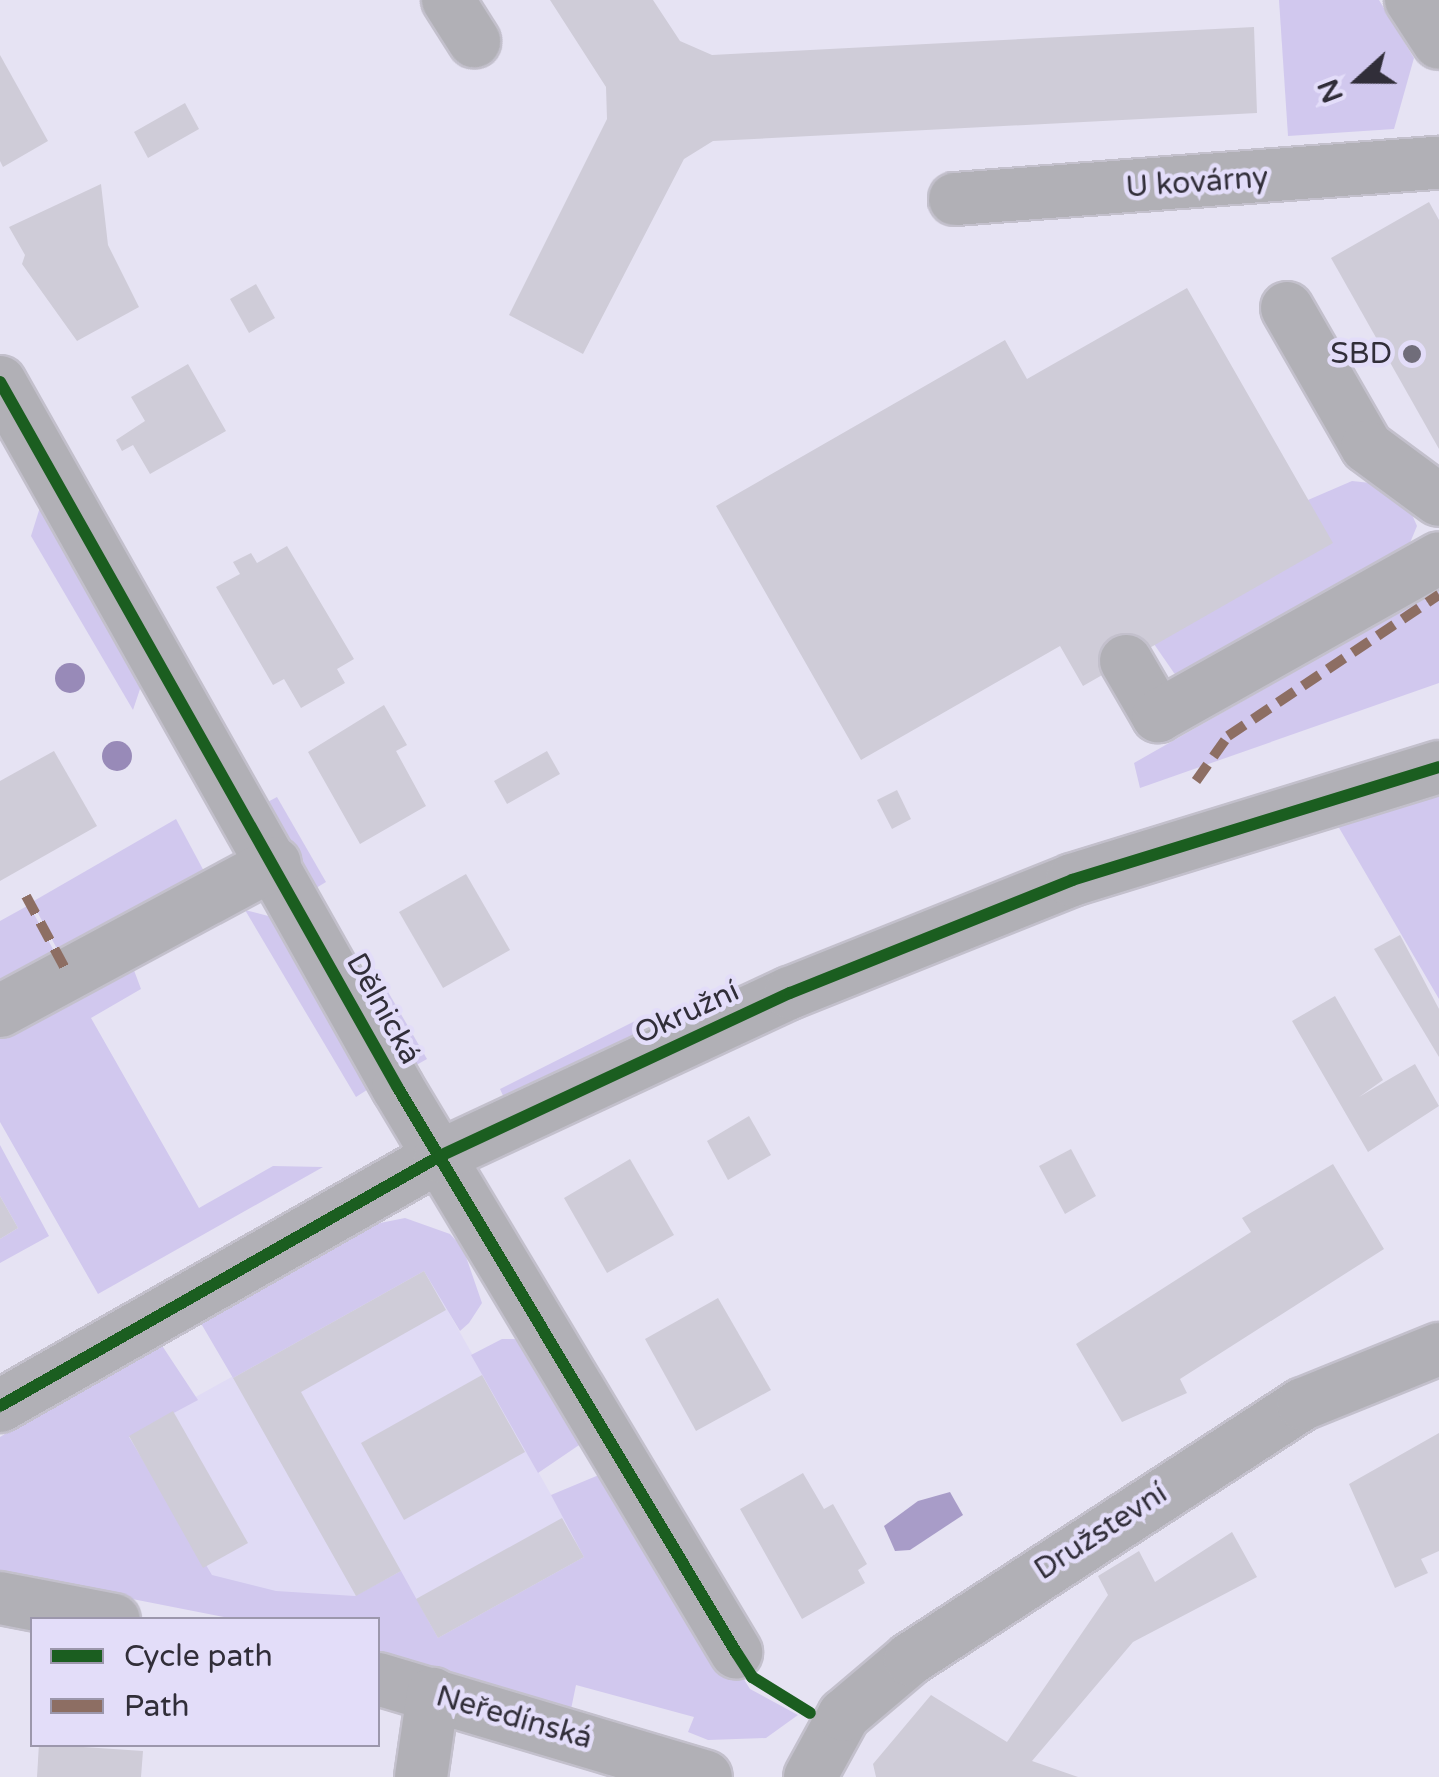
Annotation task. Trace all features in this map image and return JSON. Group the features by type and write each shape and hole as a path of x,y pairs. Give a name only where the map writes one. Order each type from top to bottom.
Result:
{"street":[{"path":"1411,0 1439,43"},
{"name":"U kovárny","path":"954,199 1439,162"},
{"path":"1287,308 1366,447 1439,500"},
{"name":"Dělnická","path":"0,382 440,1156 736,1652"},
{"path":"1126,661 1158,716 1439,558"},
{"name":"Okružní","path":"0,1406 440,1156 790,993 1005,904 1439,767"},
{"path":"0,1010 97,955 166,926 275,863"},
{"name":"Družstevní","path":"810,1777 844,1715 925,1648 1303,1404 1439,1349"},
{"path":"0,1598 98,1617"},
{"name":"Neředínská","path":"380,1679 706,1777"},
{"path":"421,1777 433,1694"}],"shaded area":[{"path":"1279,0 1379,0 1414,58 1394,129 1288,136"},
{"path":"1352,481 1380,484 1407,503 1417,526 1407,550 1182,679 1174,673 1154,644 1308,500"},
{"path":"46,488 148,665 133,710 31,536"},
{"path":"1439,589 1439,683 1140,788 1134,763"},
{"path":"1439,796 1439,999 1338,826"},
{"path":"277,797 326,882 311,891 262,805"},
{"path":"176,819 206,875 63,960 32,902"},
{"path":"29,905 60,962 0,996 0,921"},
{"path":"245,910 276,918 373,1086 356,1097"},
{"path":"132,965 141,989 91,1018 199,1208 273,1166 323,1167 98,1294 0,1122 0,1025"},
{"path":"373,966 427,1059 411,1068 357,975"},
{"path":"637,1020 643,1032 505,1100 500,1089"},
{"path":"0,1145 49,1236 0,1263 0,1239 18,1228 0,1196"},
{"path":"405,1218 450,1234 463,1248 482,1303 469,1323 460,1331 424,1271 233,1378 199,1320 370,1225"},
{"path":"425,1270 586,1557 437,1640 355,1597 280,1599 212,1582 125,1436"},
{"path":"502,1339 533,1339 585,1441 538,1473 471,1355"},
{"path":"159,1341 198,1400 129,1437 212,1575 276,1591 355,1596 401,1571 438,1638 584,1557 551,1495 606,1472 620,1480 750,1689 798,1715 766,1738 708,1740 688,1732 694,1717 576,1685 570,1714 380,1658 380,1617 224,1617 0,1573 0,1437"},
{"path":"950,1492 963,1515 910,1550 895,1551 884,1526 918,1501"}],"building":[{"path":"550,0 653,0 680,41 712,55 1254,27 1257,113 713,141 684,159 583,354 509,315 607,119 606,87"},
{"path":"0,55 48,141 3,167 0,161"},
{"path":"185,103 199,129 148,158 134,132"},
{"path":"101,184 108,245 139,307 77,341 22,264 25,255 9,227"},
{"name":"SBD","path":"1429,202 1439,220 1439,449 1331,258"},
{"path":"256,284 275,318 249,333 230,299"},
{"path":"1187,288 1333,543 1083,686 1060,646 861,760 716,506 1005,340 1027,379"},
{"path":"188,364 226,431 150,474 133,445 122,451 116,440 145,421 131,397"},
{"path":"287,546 354,659 337,669 345,683 301,708 284,679 273,685 216,587 240,574 233,562 251,553 257,563"},
{"path":"384,705 407,745 396,751 426,806 360,844 308,752"},
{"path":"54,751 97,826 0,881 0,781"},
{"path":"547,751 560,774 507,804 494,781"},
{"path":"897,790 911,819 892,829 877,800"},
{"path":"466,874 510,950 443,988 399,912"},
{"path":"1400,935 1439,1009 1439,1057 1374,949"},
{"path":"1335,996 1383,1080 1359,1097 1415,1064 1439,1106 1368,1152 1292,1021"},
{"path":"749,1116 771,1155 728,1180 707,1141"},
{"path":"1071,1149 1096,1196 1065,1214 1039,1166"},
{"path":"630,1159 674,1235 607,1273 564,1198"},
{"path":"1333,1164 1384,1249 1180,1379 1187,1393 1122,1422 1076,1344 1251,1232 1242,1218"},
{"path":"0,1196 18,1228 0,1239"},
{"path":"424,1271 446,1310 301,1392 401,1571 356,1596 233,1378"},
{"path":"718,1298 771,1390 696,1431 645,1339"},
{"path":"482,1375 525,1452 404,1520 361,1443"},
{"path":"173,1411 248,1543 203,1568 129,1436"},
{"path":"1439,1433 1439,1551 1421,1559 1428,1573 1395,1588 1349,1484"},
{"path":"803,1473 824,1509 833,1504 867,1564 858,1570 865,1583 802,1619 740,1509"},
{"path":"562,1518 584,1557 438,1638 416,1599"},
{"path":"1232,1532 1257,1577 1133,1642 1032,1761 1078,1777 876,1777 873,1764 931,1695 1007,1742 1108,1595 1098,1576 1139,1551 1155,1582"},
{"path":"39,1747 143,1751 141,1777 37,1777"}],"marked path":[{"path":"1196,781 1228,736 1439,595"},
{"path":"26,896 67,972"}],"cycle path":[{"path":"0,382 398,1088 736,1652 752,1677 810,1713"},
{"path":"0,1406 440,1156 790,993 1072,880 1439,767"}],"place":[{"name":"SBD","path":"1412,354"}]}
